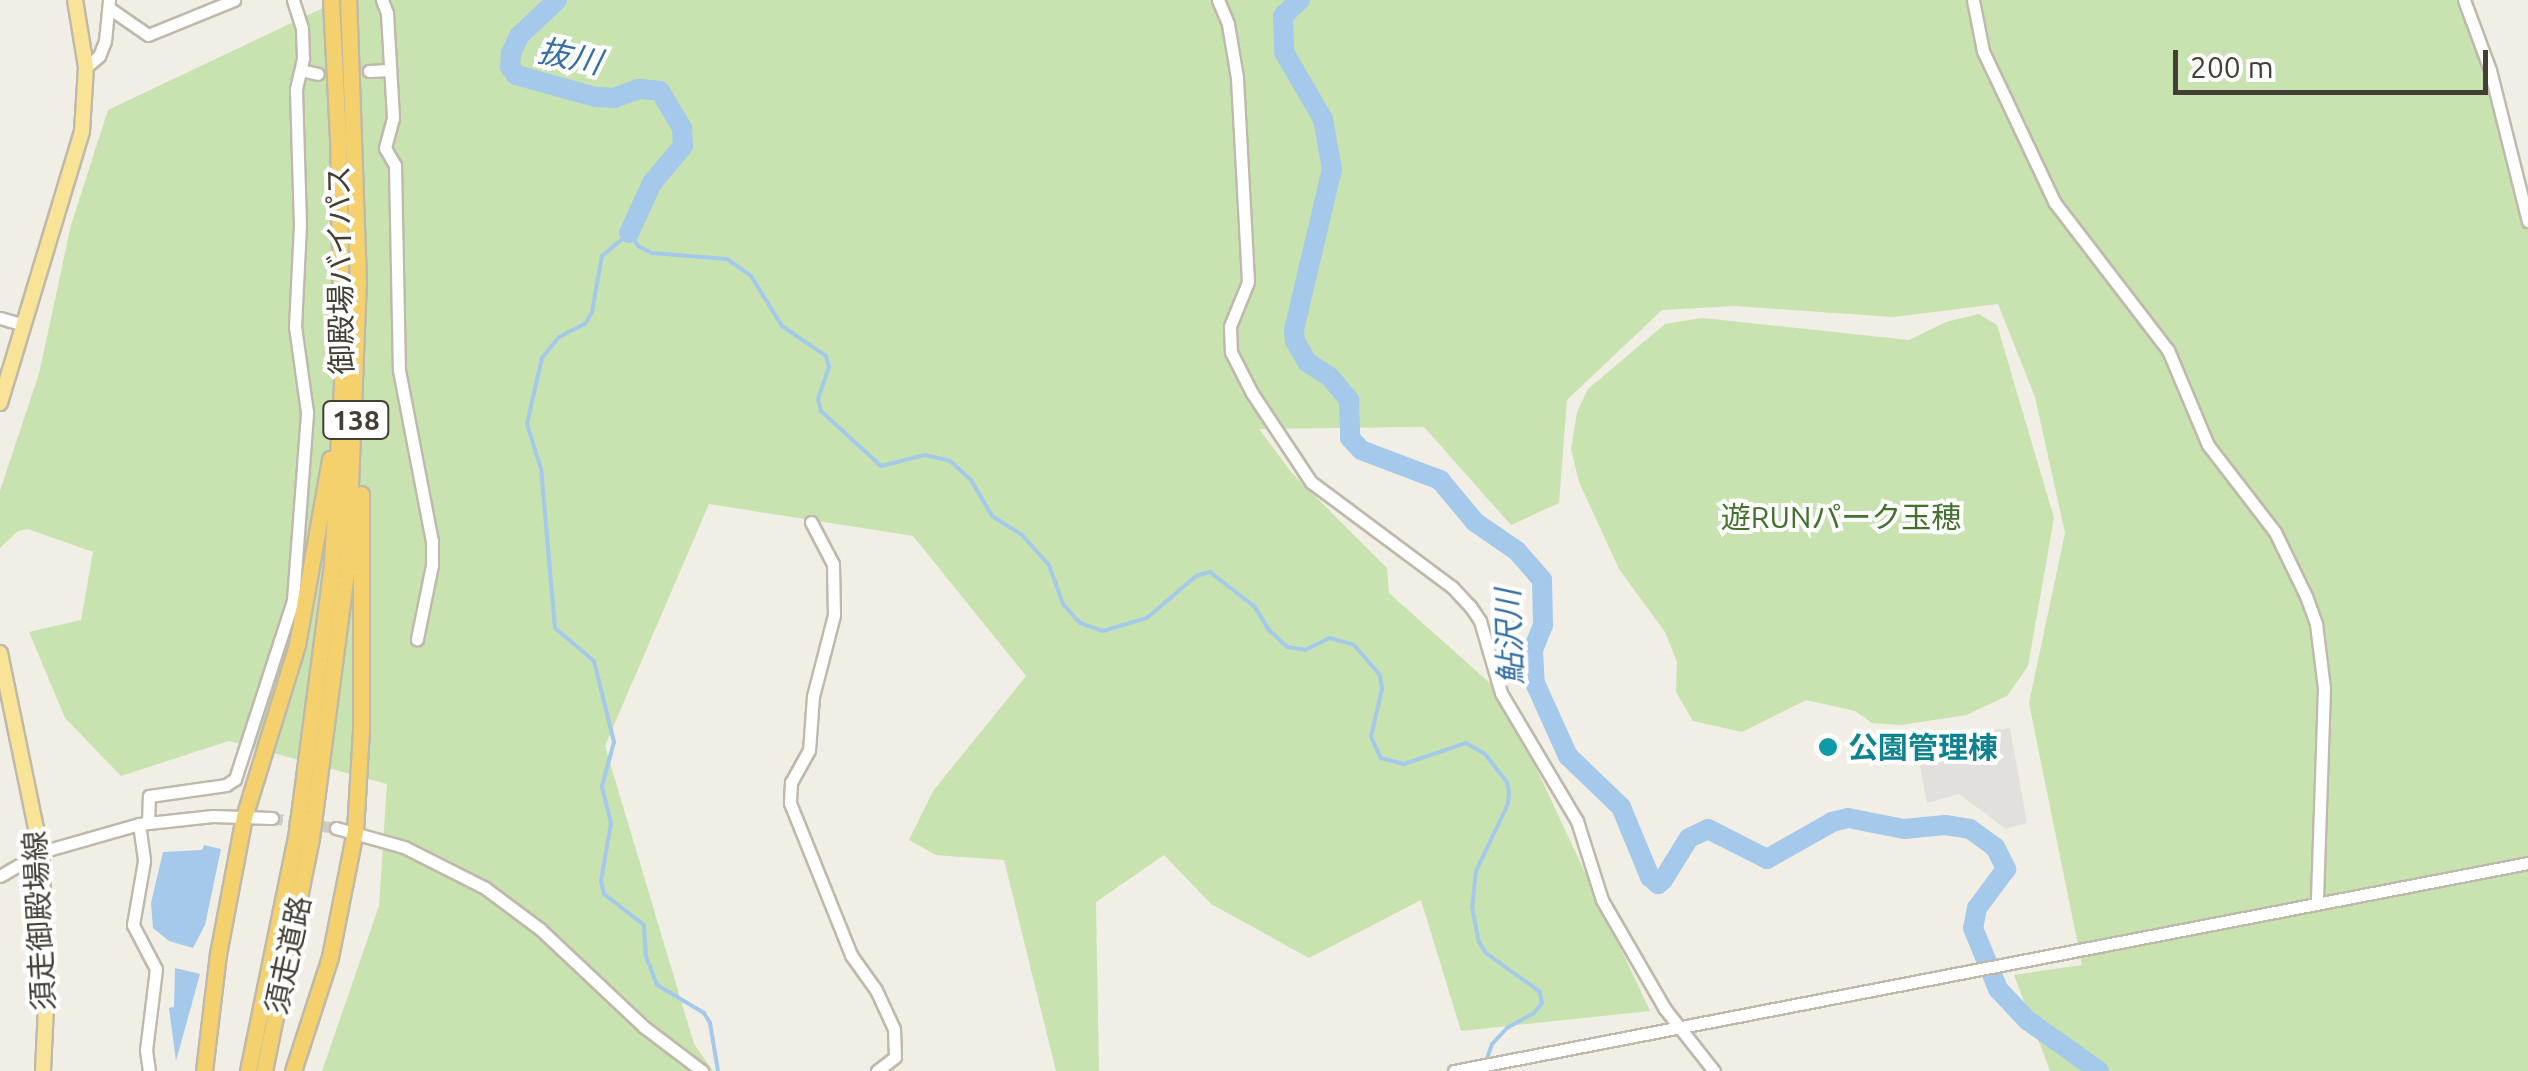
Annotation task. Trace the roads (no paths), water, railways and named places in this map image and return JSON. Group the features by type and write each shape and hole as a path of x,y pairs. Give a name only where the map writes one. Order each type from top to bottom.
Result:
{"highway":[{"name":"御殿場バイパス","path":"303,838 332,564 342,306 331,0"},
{"name":"御殿場バイパス","path":"303,838 347,563 358,344 356,135 348,0"},
{"path":"204,1071 218,954 244,817 277,716 312,580 330,463 342,306"},
{"path":"293,1071 330,957 356,831 362,547 358,344"},
{"name":"須走道路","path":"248,1071 303,838"},
{"name":"須走道路","path":"264,1071 303,838"}],"main road":[{"path":"0,403 82,131 86,67 75,0"},
{"name":"須走御殿場線","path":"0,654 41,852 46,986 43,1071"}],"street":[{"path":"109,4 148,35 234,0"},
{"path":"149,1071 146,1050 156,969 133,925 150,796 226,785 236,779 293,600 307,434 295,327 300,226 296,89 301,70 302,28 293,0"},
{"path":"382,0 387,13 393,118 385,148 395,165 399,370 432,541 432,564 417,639"},
{"path":"1218,0 1228,24 1237,78 1248,282 1230,326 1231,352 1252,394 1311,482 1440,577 1470,606 1480,621 1501,693 1577,821 1602,900 1678,1028 1714,1071"},
{"path":"1972,0 1983,51 2055,203 2168,350 2208,445 2275,532 2306,596 2316,624 2324,688 2317,904"},
{"path":"2464,0 2490,70 2528,221"},
{"path":"86,67 99,56 105,41 109,4"},
{"path":"301,70 318,74"},
{"path":"369,71 390,70"},
{"path":"0,318 24,325"},
{"path":"812,522 833,564 834,615 813,696 810,750 792,782 790,804 850,955 876,990 894,1029 895,1058 878,1071"},
{"path":"0,876 41,852 144,823 272,818"},
{"path":"336,828 356,831 444,864 486,888 540,929 644,1027 702,1071"},
{"path":"1454,1071 2528,863"}],"water":[{"path":"204,845 221,849 205,925 193,948 169,941 153,928 151,903 163,852 202,850"},
{"path":"175,968 200,974 176,1061 169,1008 174,1007"}],"waterway":[{"name":"抜川","path":"557,0 519,36 511,53 510,67 516,75 596,97 614,98 639,89 660,91 682,128 683,146 652,183 629,233"},
{"name":"鮎沢川","path":"1300,0 1283,16 1284,52 1323,119 1332,169 1294,330 1295,341 1307,362 1330,377 1349,400 1350,438 1361,450 1440,480 1475,522 1517,551 1542,580 1543,625 1533,650 1535,683 1568,756 1621,807 1650,877 1658,884 1663,880 1689,838 1708,829 1767,859 1832,822 1848,818 1904,829 1945,825 1970,829 1995,847 2006,869 1977,908 1973,928 1998,989 2027,1020 2099,1071"},
{"path":"718,1071 710,1023 704,1013 657,985 646,956 644,925 604,894 601,881 611,823 602,786 614,742 594,661 555,628 541,469 527,424 542,358 559,337 585,324 592,312 602,256 629,233 638,246 652,253 727,259 751,276 782,326 826,356 829,367 818,399 821,411 881,466 925,455 950,461 971,480 992,516 1022,535 1049,565 1063,604 1080,623 1103,631 1147,618 1196,576 1210,572 1255,607 1268,629 1287,647 1305,650 1330,638 1354,645 1380,675 1382,689 1371,737 1381,758 1404,764 1466,743 1485,754 1507,782 1509,792 1508,804 1476,871 1472,907 1479,942 1486,953 1540,992 1542,1003 1534,1013 1507,1028 1492,1044 1486,1061"}],"tunnel":[{"path":"272,818 336,828"}],"place":[{"name":"公園管理棟","path":"1828,747"}],"park label":[{"name":"遊RUNパーク玉穂","path":"1841,517"}]}
